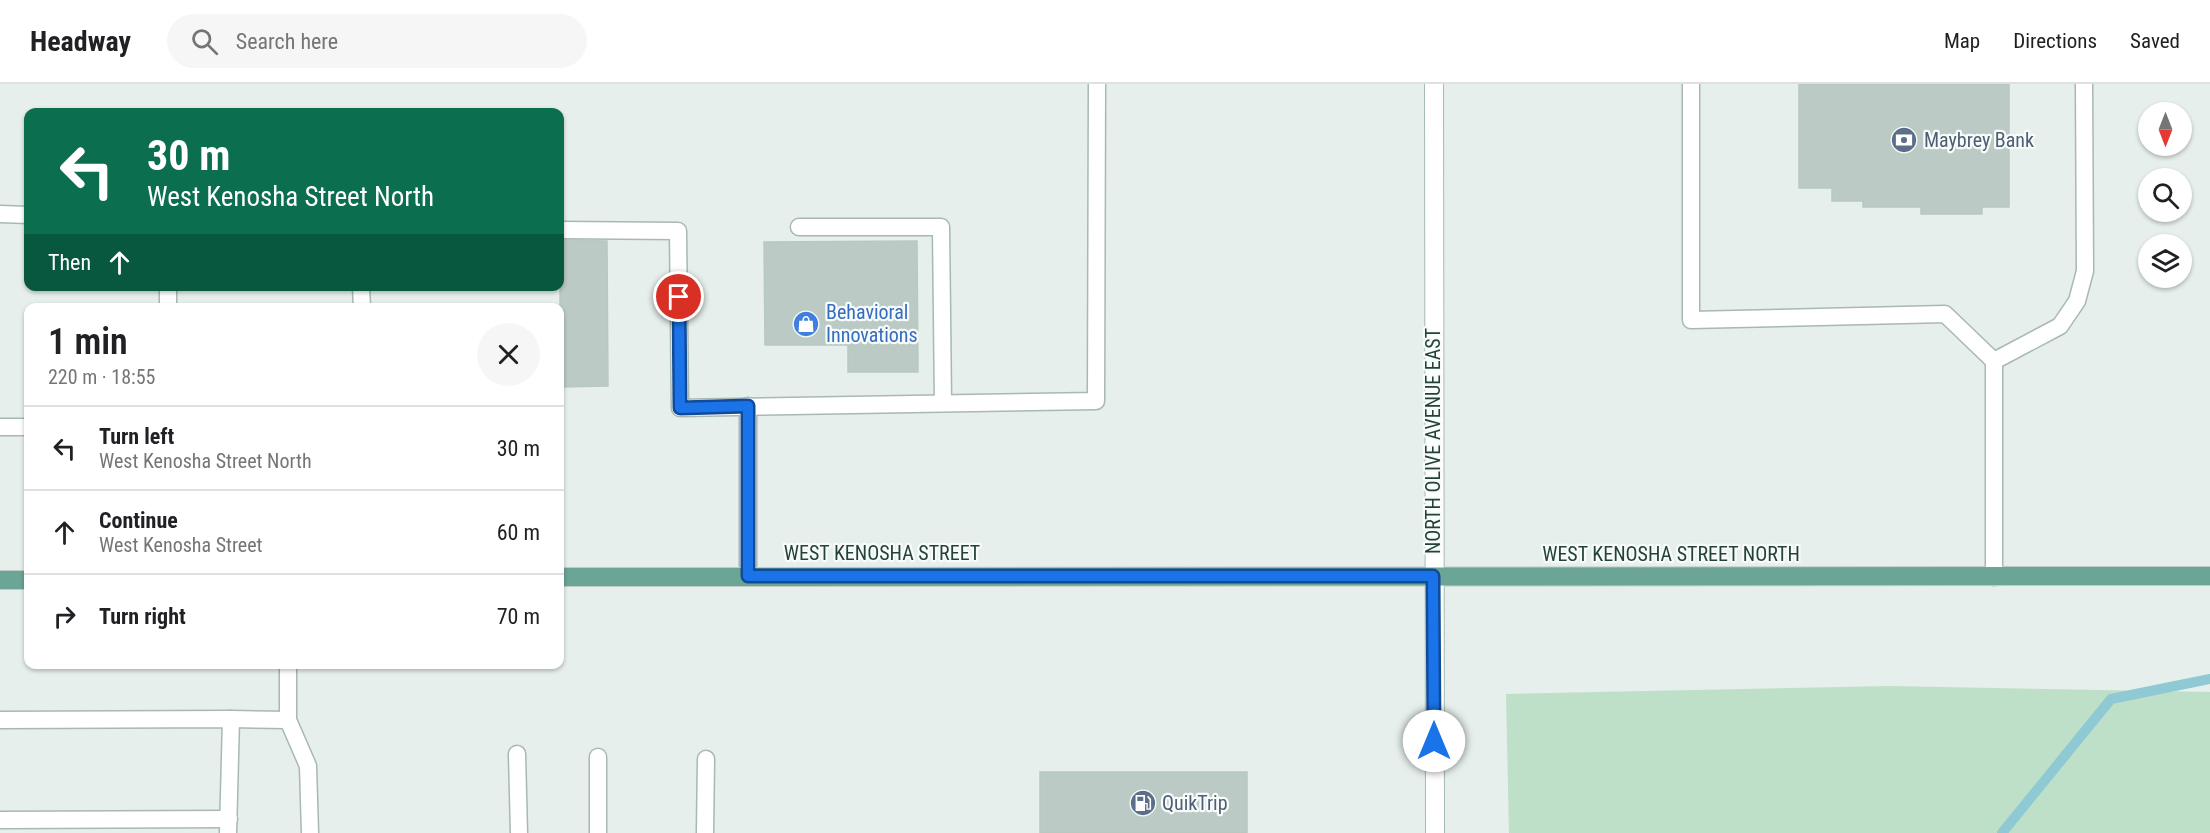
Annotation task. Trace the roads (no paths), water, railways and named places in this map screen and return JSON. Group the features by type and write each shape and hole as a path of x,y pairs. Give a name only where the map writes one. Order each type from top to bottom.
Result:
{"main road":[{"name":"WEST KENOSHA STREET NORTH","path":"1132,576 2210,576"},
{"name":"WEST KENOSHA STREET","path":"564,577 1132,576"},
{"path":"0,580 24,580"}],"street":[{"name":"NORTH OLIVE AVENUE EAST","path":"1434,84 1435,833"}],"lane":[{"path":"564,230 678,231 680,408 1096,401 1097,84"},
{"path":"1691,84 1691,320 1945,314 1994,361 1994,577"},
{"path":"1994,361 2060,326 2077,301 2085,271 2084,84"},
{"path":"0,214 24,215"},
{"path":"799,227 941,227 943,403"},
{"path":"748,406 748,576"},
{"path":"0,427 24,427"},
{"path":"288,669 288,720 308,766 309,833"},
{"path":"0,820 124,826 229,826 231,719"},
{"path":"0,720 288,720"},
{"path":"517,754 519,833"},
{"path":"598,757 598,833"},
{"path":"705,833 706,759"}],"waterway":[{"path":"2002,833 2111,699 2210,679"}],"place":[{"name":"Maybrey Bank","path":"1904,140"},
{"name":"Behavioral Innovations","path":"806,324"},
{"name":"QuikTrip","path":"1143,803"}]}
